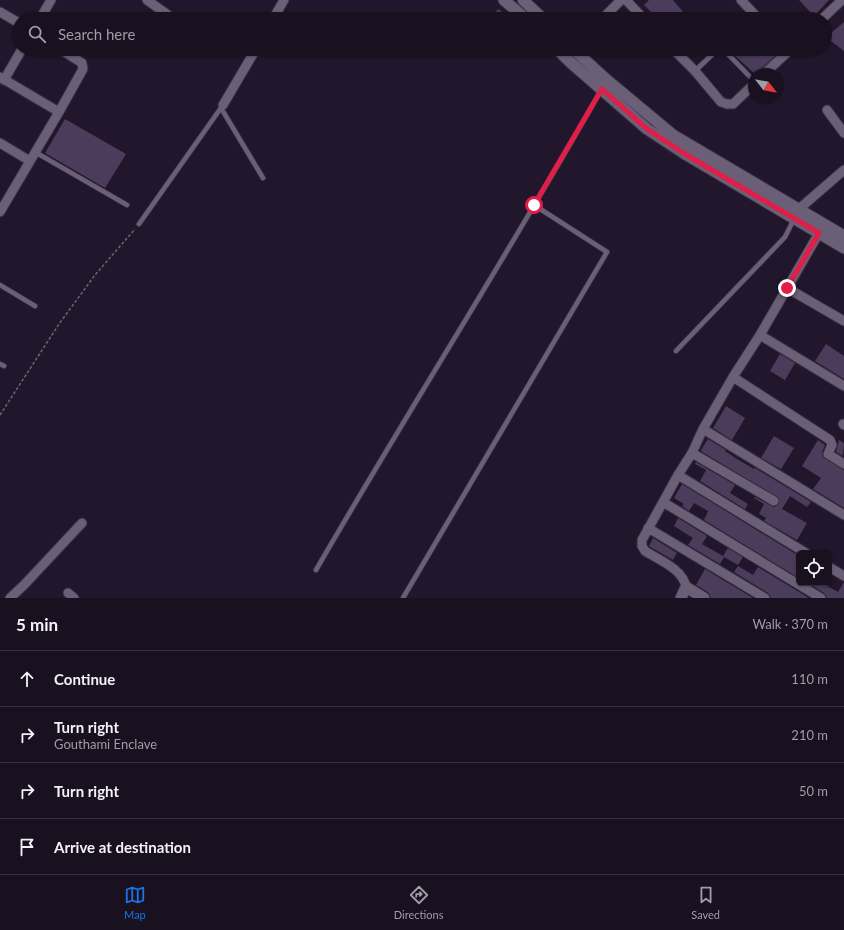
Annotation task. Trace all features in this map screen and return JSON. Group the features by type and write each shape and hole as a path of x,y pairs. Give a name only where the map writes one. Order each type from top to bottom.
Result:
{"street":[{"path":"44,12 51,0"},
{"path":"147,0 164,12"},
{"path":"277,12 284,0"},
{"path":"504,0 518,12"},
{"path":"523,0 536,12"},
{"path":"609,12 621,0"},
{"path":"626,0 637,12"},
{"path":"741,0 752,12"},
{"path":"829,12 842,0"},
{"path":"0,12 12,19"},
{"path":"17,56 2,78 59,112"},
{"path":"0,212 83,68 82,62 72,56"},
{"path":"222,107 252,56"},
{"path":"571,56 602,89 647,129 685,154 797,214 844,236"},
{"path":"573,56 607,80 673,135 797,214 819,233 844,248"},
{"path":"680,56 721,102 733,104 748,90"},
{"path":"770,68 783,56"},
{"path":"827,110 844,133"},
{"path":"0,143 30,161"},
{"path":"797,214 844,170"},
{"path":"681,598 686,587 685,582 678,572 645,551 642,546 642,540 692,453 703,429 819,233"},
{"path":"787,288 844,321"},
{"path":"760,335 844,386"},
{"path":"733,377 830,440 832,445 828,454 844,464"},
{"path":"703,429 844,515"},
{"path":"692,453 774,501"},
{"path":"678,475 801,550"},
{"path":"663,502 821,598"},
{"path":"10,598 82,523"},
{"path":"648,528 764,598"},
{"path":"832,569 844,576"},
{"path":"686,587 704,598"}],"lane":[{"path":"695,72 711,56"},
{"path":"730,56 748,75"},
{"path":"316,570 371,476 481,297 602,89"},
{"path":"139,224 222,107 263,178"},
{"path":"35,152 127,205"},
{"path":"403,598 607,252 534,205"},
{"path":"676,351 785,237 797,214"},
{"path":"0,285 35,306"}],"path":[{"path":"0,415 59,324 95,275 139,224"}],"building":[{"path":"649,0 673,0 683,12 651,12 644,5"},
{"path":"799,0 829,0 818,12 810,12"},
{"path":"844,22 844,51 832,42 832,32"},
{"path":"735,56 775,56 762,68 748,68"},
{"path":"65,119 126,154 105,188 45,153"},
{"path":"826,344 844,356 844,379 815,361"},
{"path":"780,354 795,363 785,380 770,371"},
{"path":"726,406 745,418 732,440 713,428"},
{"path":"774,436 794,448 781,469 761,458"},
{"path":"708,439 737,459 754,469 755,468 811,502 807,507 790,496 782,509 807,523 797,540 764,521 766,518 759,514 764,504 754,498 755,497 774,507 779,504 779,498 702,452 701,450"},
{"path":"818,440 825,445 822,452 823,457 844,470 844,508 813,489 821,478 802,466"},
{"path":"839,440 844,443 843,456 836,452"},
{"path":"696,462 735,485 730,493 748,504 745,509 700,481 706,470 695,464"},
{"path":"682,484 796,554 796,576 704,520 708,511 694,503 689,511 682,506 684,504 674,498"},
{"path":"678,518 707,536 702,544 723,556 728,548 743,557 738,565 724,557 720,564 688,545 693,538 674,526"},
{"path":"653,538 677,553 673,560 649,546"},
{"path":"738,566 753,575 758,567 809,598 771,598 768,593 734,572"},
{"path":"705,569 753,598 711,598 708,592 696,585"},
{"path":"844,582 844,598 827,598 824,593 813,586 827,586 838,592"}],"route":[{"path":"534,205 602,89 647,129 685,154 819,233 787,288"}]}
